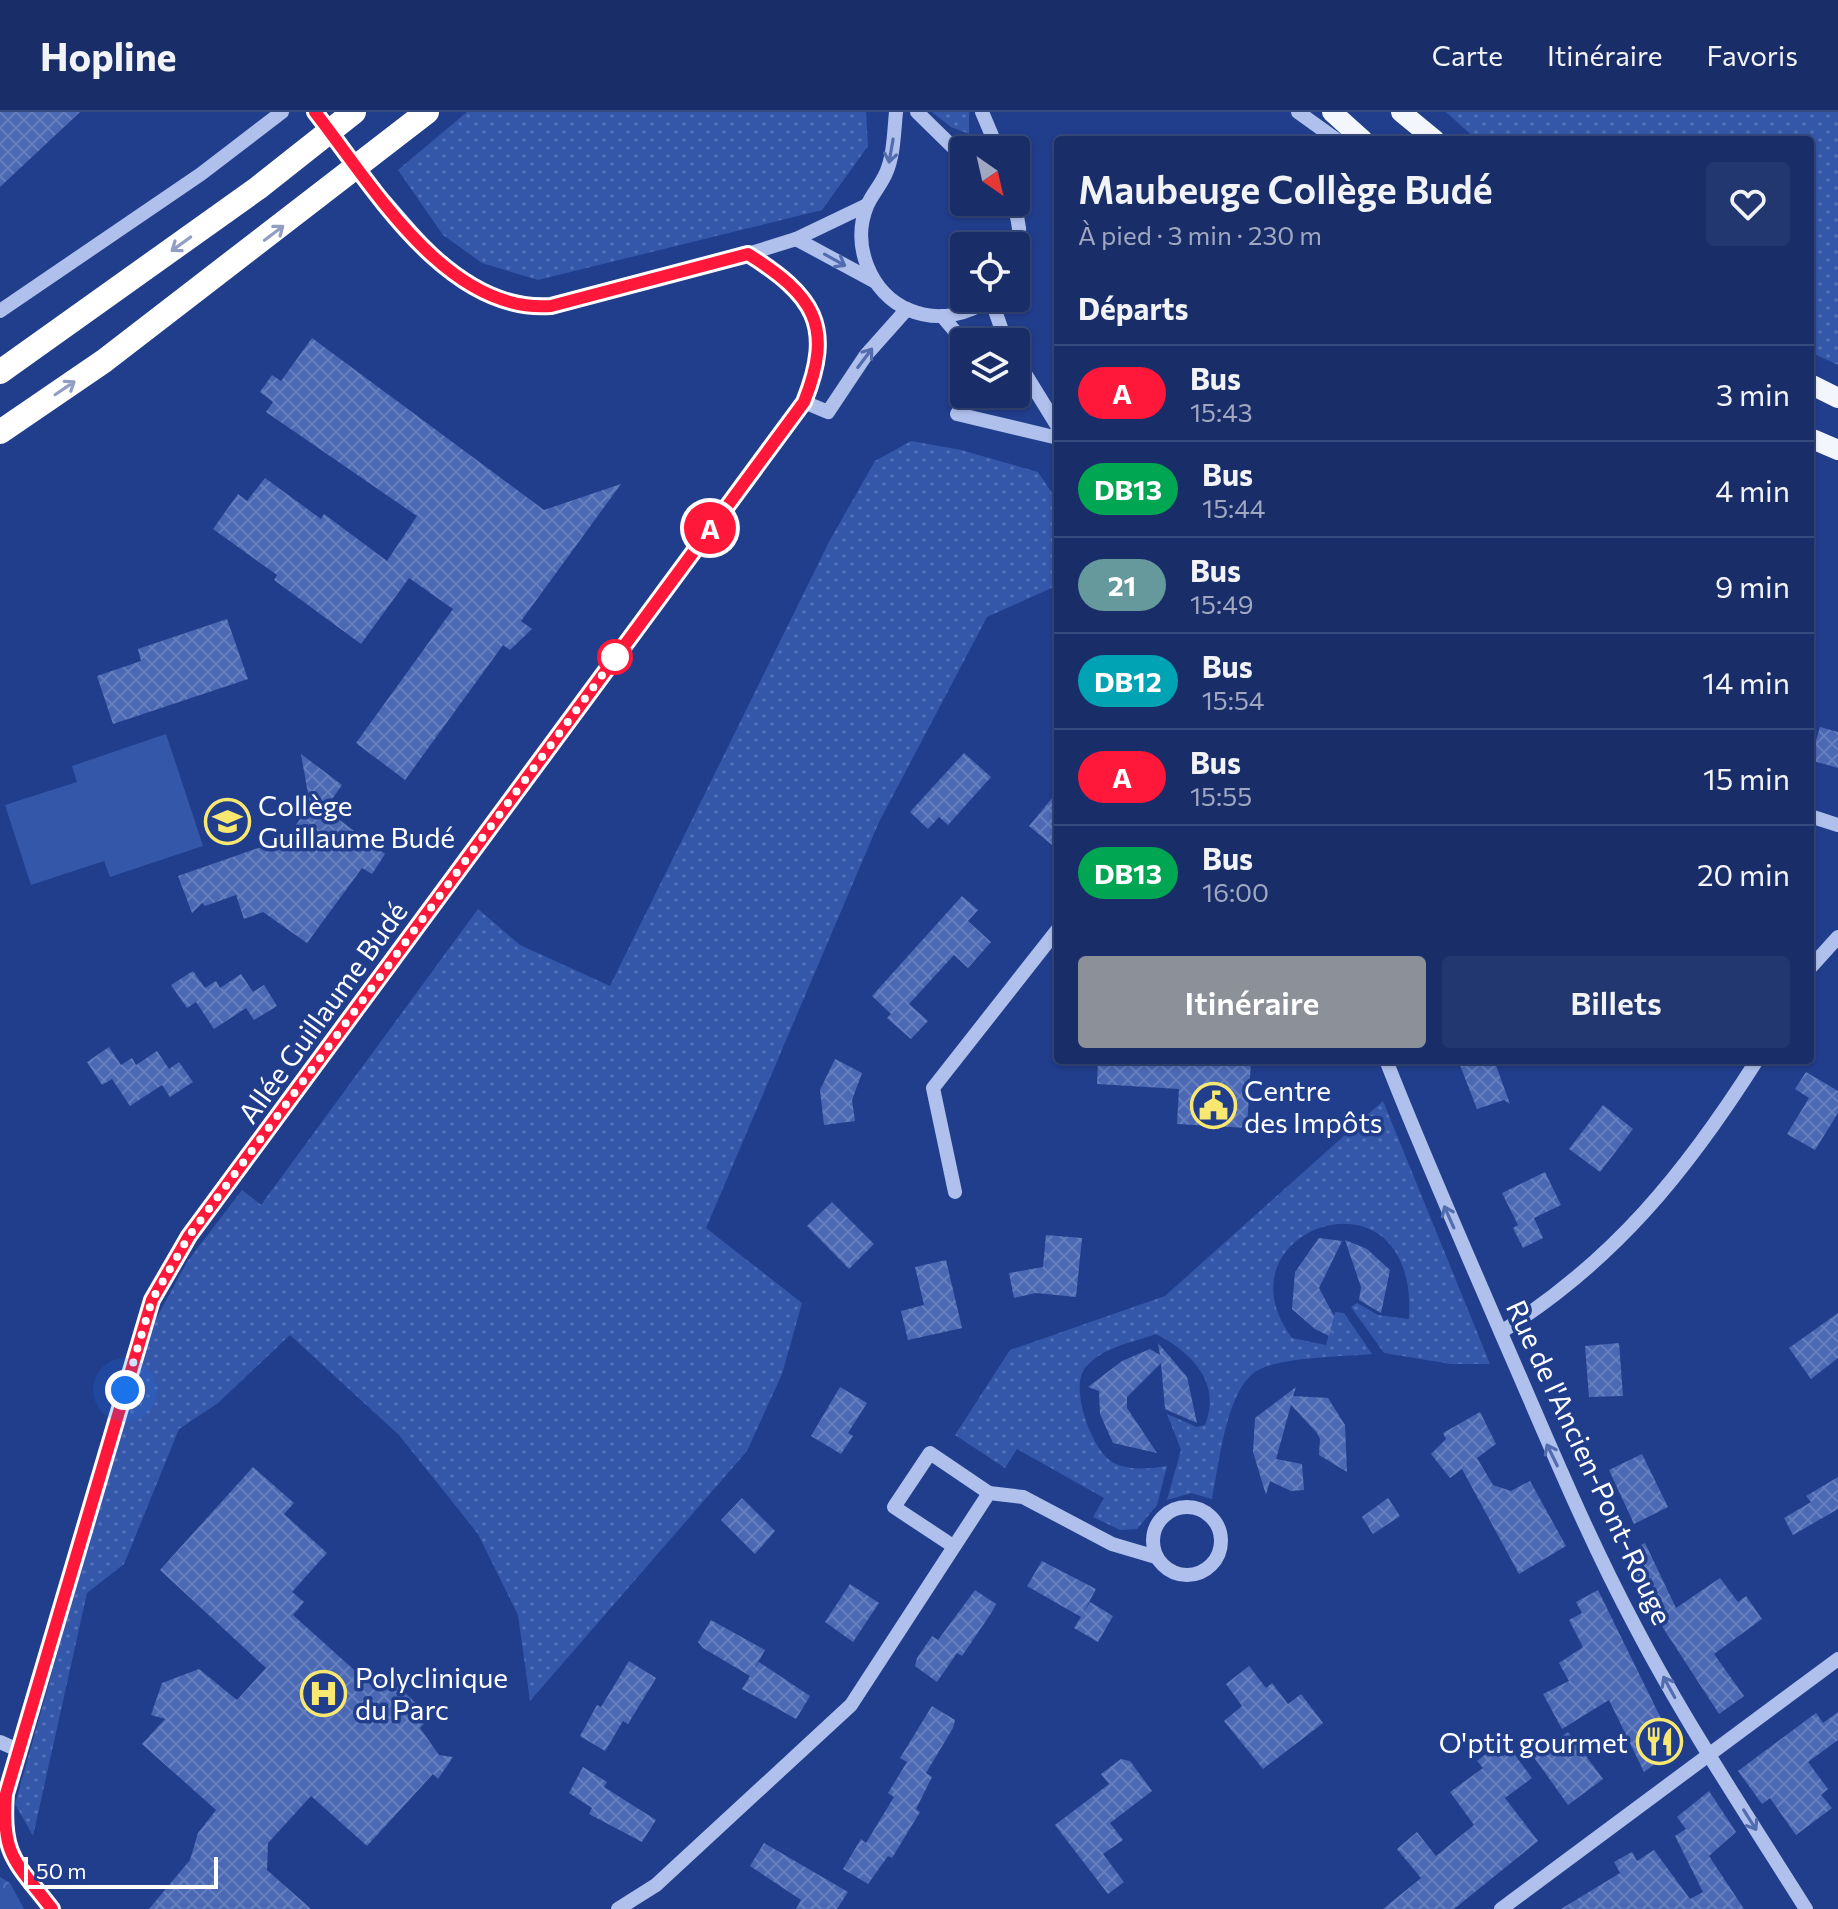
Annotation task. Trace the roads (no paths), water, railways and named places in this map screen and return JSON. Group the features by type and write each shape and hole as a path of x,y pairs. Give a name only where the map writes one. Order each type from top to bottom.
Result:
{"highway":[{"path":"0,372 258,188 354,112"},
{"path":"0,432 104,361 427,112"}],"main road":[{"path":"1332,112 1359,136"},
{"path":"1401,112 1430,136"},
{"path":"1814,386 1838,398"},
{"path":"1814,440 1838,450"}],"street":[{"path":"0,311 201,174 282,112"},
{"path":"874,281 861,244 867,205 887,172 896,112"},
{"path":"917,112 950,144"},
{"path":"982,112 992,136"},
{"path":"1298,112 1331,136"},
{"path":"385,201 456,276 485,295 527,308 551,306 748,254 796,239 867,205"},
{"path":"796,239 874,281 889,297 907,309 942,316 963,312"},
{"name":"Allée Guillaume Budé","path":"52,1909 7,1848 3,1828 3,1792 152,1300 189,1236 804,402 816,372 815,324 805,299 788,280 748,254"},
{"path":"804,402 828,412 866,355 907,309"},
{"path":"942,316 952,328"},
{"path":"1030,382 1054,421"},
{"path":"961,408 957,414 1054,437"},
{"path":"1814,817 1838,825"},
{"path":"955,1192 933,1088 1054,934"},
{"path":"1814,964 1838,937"},
{"name":"Rue de l'Ancien-Pont-Rouge","path":"1388,1064 1435,1186 1501,1332 1546,1442 1615,1587 1710,1754 1806,1909"},
{"path":"1501,1332 1560,1293 1602,1259 1636,1224 1712,1130 1754,1064"},
{"path":"953,1546 894,1507 930,1453 989,1493 1023,1497 1112,1544 1156,1557 1171,1572 1181,1575 1202,1572 1217,1557 1220,1547 1215,1521 1190,1506 1170,1511 1156,1526 1153,1536 1156,1557"},
{"path":"618,1909 656,1885 851,1705 989,1493"},
{"path":"1501,1909 1838,1659"},
{"path":"0,1742 18,1750"}],"tunnel":[{"path":"315,112 385,201"}],"place":[{"name":"Collège Guillaume Budé","path":"227,821"},
{"name":"Centre des Impôts","path":"1213,1106"},
{"name":"Polyclinique du Parc","path":"324,1693"},
{"name":"O'ptit gourmet","path":"1659,1742"}]}
